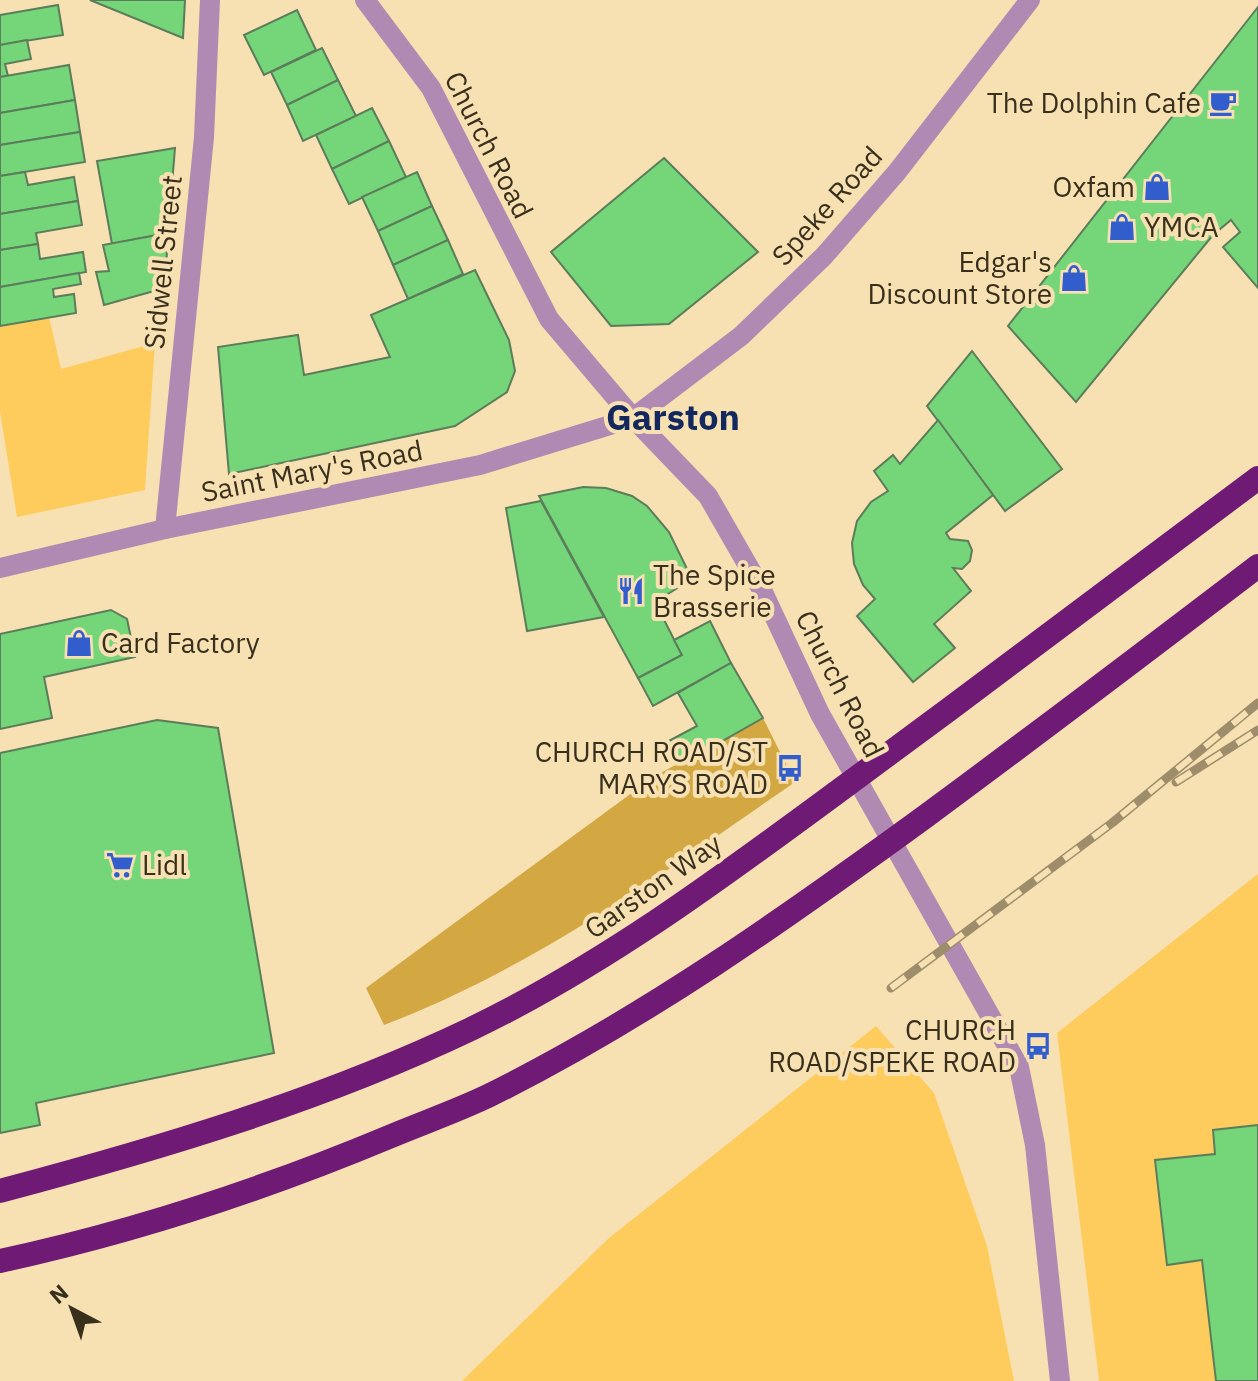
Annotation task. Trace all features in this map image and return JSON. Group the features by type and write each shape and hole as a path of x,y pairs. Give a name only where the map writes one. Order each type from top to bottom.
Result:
{"highway":[{"name":"Garston Way","path":"0,1191 140,1154 318,1096 472,1028 606,957 761,848 1258,478"},
{"path":"0,1261 80,1243 217,1204 488,1096 635,1016 806,904 1083,700 1258,566"}],"street":[{"name":"Sidwell Street","path":"165,529 204,137 210,0"},
{"name":"Church Road","path":"365,0 431,88 549,319 633,418 708,496 762,590 820,714 1019,1067 1035,1145 1060,1381"},
{"name":"Speke Road","path":"633,418 741,336 824,256 897,172 1030,0"},
{"name":"Saint Mary's Road","path":"0,568 165,529 480,465 633,418"}],"shaded area":[{"path":"49,317 61,369 155,343 145,490 17,517 0,411 0,326"},
{"path":"763,718 795,782 646,884 545,947 493,976 384,1025 366,988 655,776"},
{"path":"1258,874 1258,1381 1099,1381 1057,1033"},
{"path":"876,1026 934,1093 987,1246 1014,1381 462,1381 609,1238"}],"building":[{"path":"90,0 185,0 183,38"},
{"path":"58,5 63,35 0,45 0,15"},
{"path":"1258,7 1258,288 1223,247 1240,232 1231,220 1213,235 1076,402 1008,326"},
{"path":"297,10 316,50 264,75 244,35"},
{"path":"27,40 31,59 5,64 8,76 0,77 0,45"},
{"path":"322,48 338,80 287,105 271,72"},
{"path":"69,65 75,100 0,113 0,77"},
{"path":"338,80 356,116 303,141 287,105"},
{"path":"75,100 80,132 0,145 0,113"},
{"path":"372,108 389,141 332,169 316,135"},
{"path":"80,132 85,162 0,176 0,145"},
{"path":"389,141 406,177 349,204 332,169"},
{"path":"175,148 168,233 112,244 97,161"},
{"path":"664,158 758,252 669,324 611,326 551,252"},
{"path":"25,172 28,185 74,177 78,201 0,214 0,176"},
{"path":"417,172 432,206 378,231 362,197"},
{"path":"78,201 82,225 36,233 38,244 0,250 0,214"},
{"path":"432,206 448,240 393,265 378,231"},
{"path":"168,233 165,288 104,305 96,272 109,271 103,245"},
{"path":"448,240 463,274 408,299 393,265"},
{"path":"38,244 40,259 83,252 86,272 0,287 0,250"},
{"path":"475,270 509,340 515,371 507,392 455,426 229,474 218,347 298,335 304,375 390,357 371,315"},
{"path":"79,273 81,284 53,289 54,297 74,294 76,313 0,326 0,287"},
{"path":"972,351 1062,469 1005,511 927,406"},
{"path":"938,420 993,495 946,533 950,539 968,541 972,550 970,561 962,569 953,568 971,591 934,624 955,648 913,682 857,616 875,599 863,585 854,564 852,543 857,521 871,502 888,491 874,471 893,455 900,464"},
{"name":"The Spice Brasserie","path":"583,487 606,488 632,496 647,506 669,532 692,579 655,602 682,655 638,678 539,496"},
{"path":"541,501 604,617 527,631 506,508"},
{"path":"111,610 127,619 135,657 44,677 52,718 0,729 0,634"},
{"path":"710,621 731,663 653,706 638,678 682,655 674,640"},
{"path":"731,663 763,718 680,765 667,742 697,726 678,693"},
{"name":"Lidl","path":"157,720 218,728 274,1053 36,1103 40,1125 0,1133 0,753"},
{"path":"1258,1125 1258,1381 1216,1381 1202,1260 1167,1265 1155,1160 1215,1154 1213,1130"}],"railway":[{"path":"891,988 1112,823 1258,703"},
{"path":"1176,782 1258,730"}],"place":[{"name":"The Dolphin Cafe","path":"1223,103"},
{"name":"Oxfam","path":"1157,187"},
{"name":"YMCA","path":"1122,227"},
{"name":"Edgar's Discount Store","path":"1074,278"},
{"name":"The Spice Brasserie","path":"631,591"},
{"name":"Card Factory","path":"79,643"},
{"name":"CHURCH ROAD/ST MARYS ROAD","path":"790,768"},
{"name":"Lidl","path":"120,865"},
{"name":"CHURCH ROAD/SPEKE ROAD","path":"1038,1046"}],"district":[{"name":"Garston","path":"673,417"}]}
